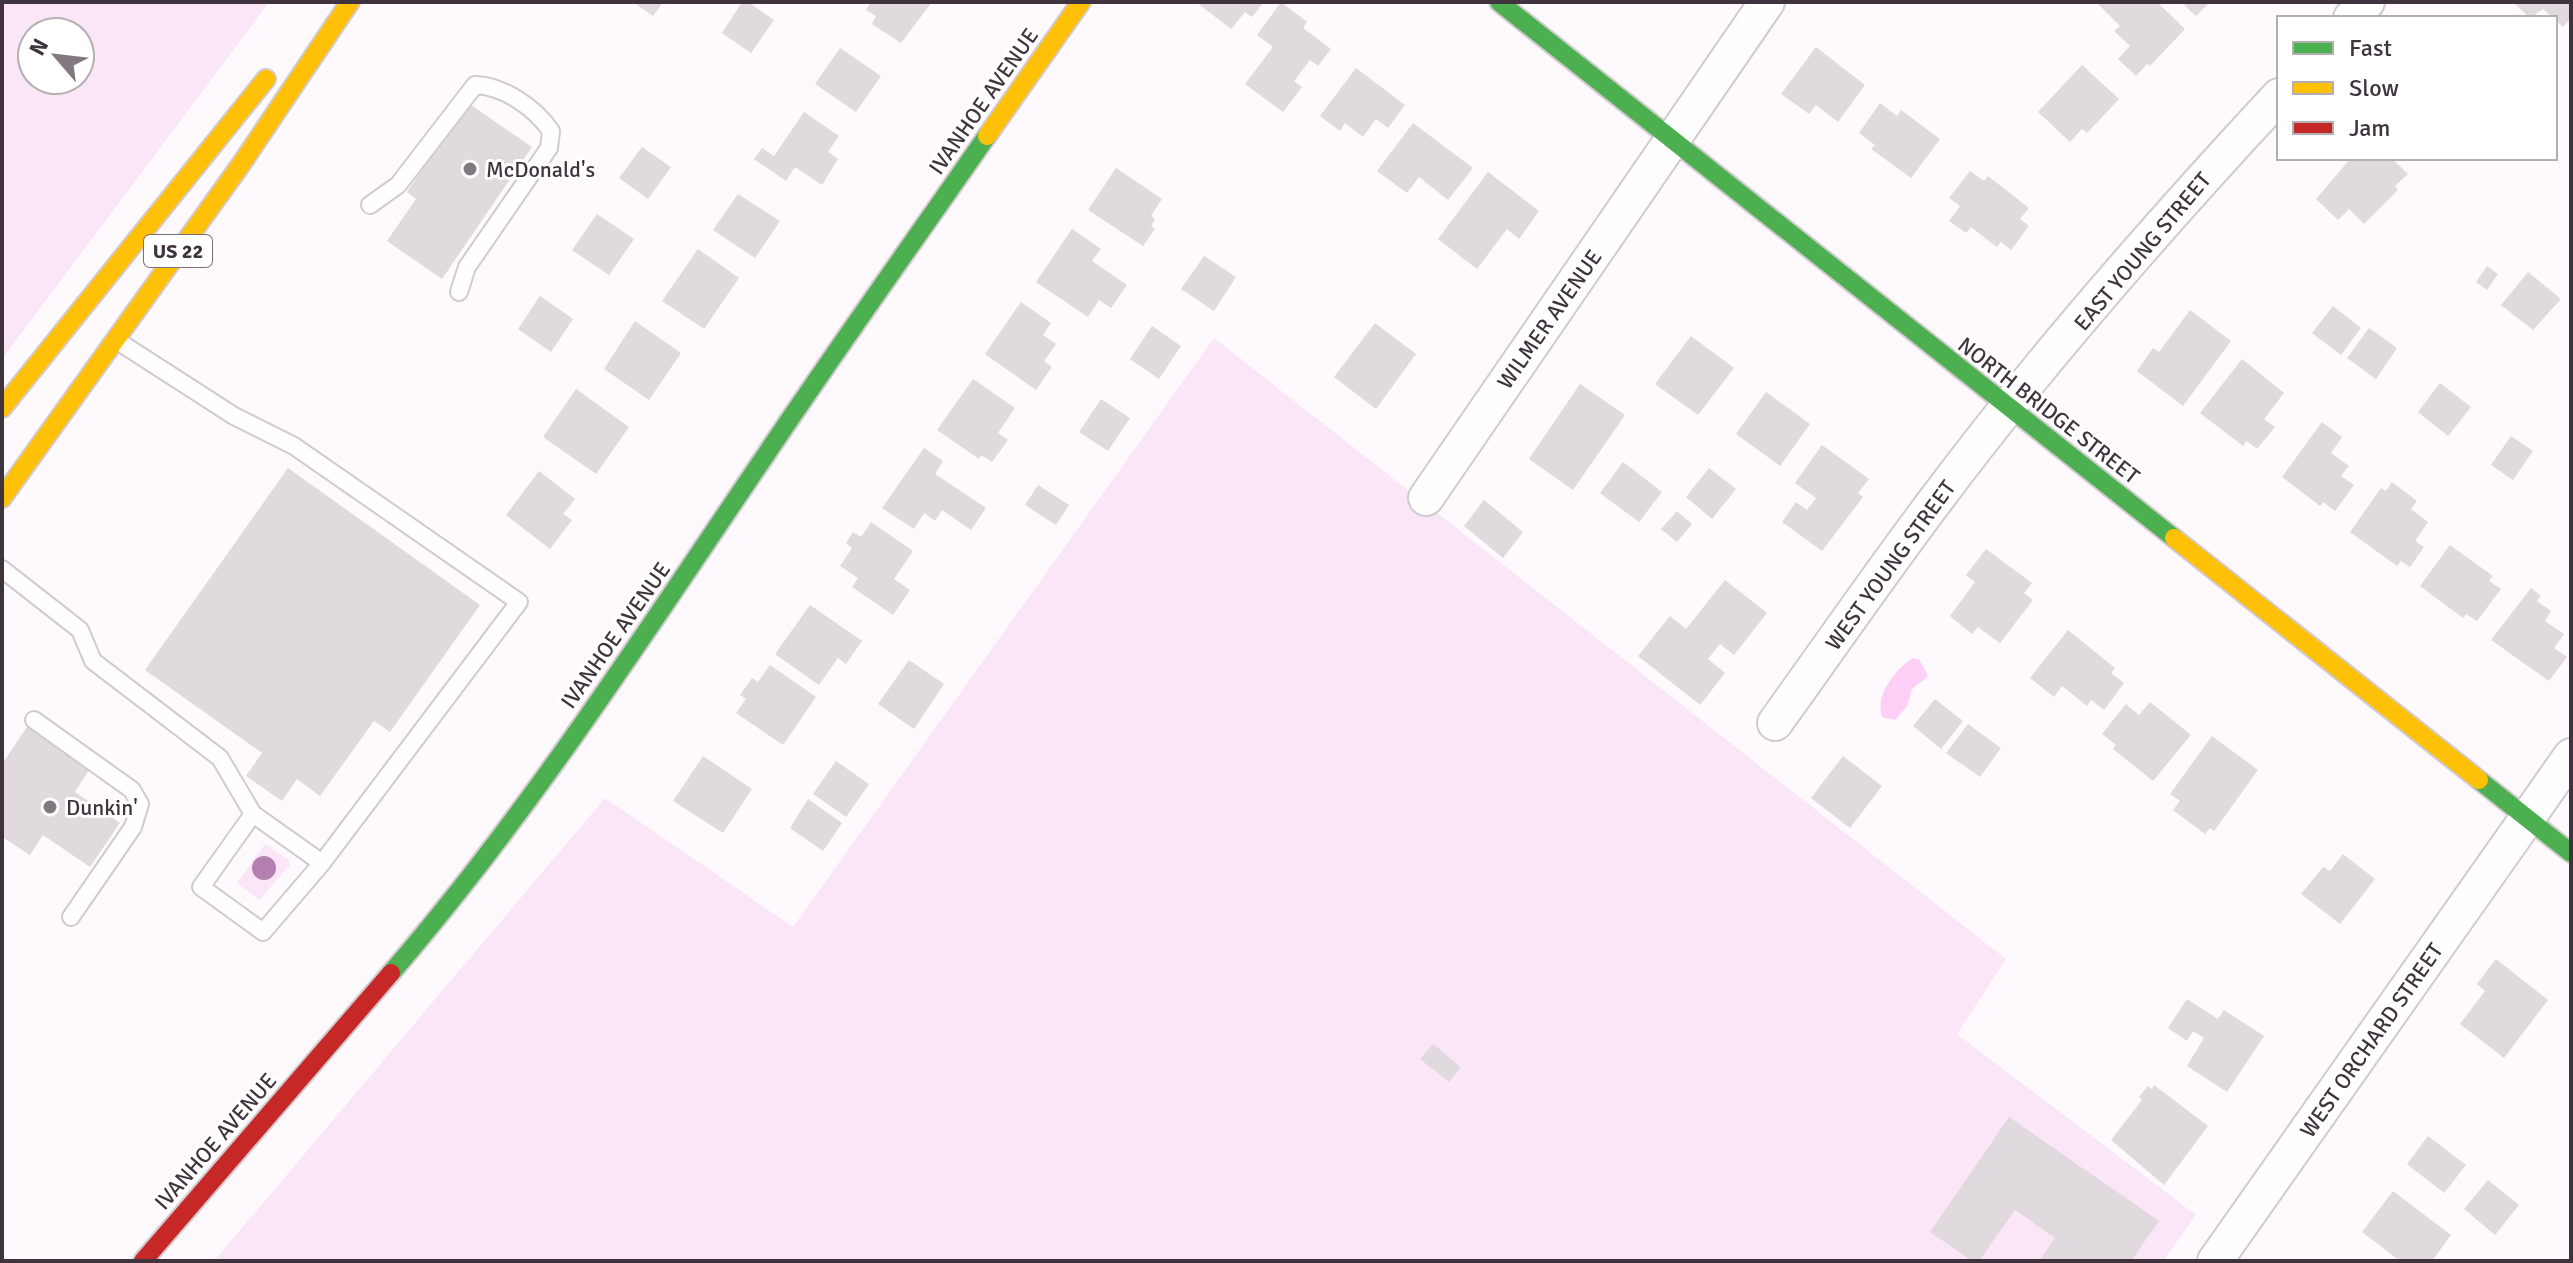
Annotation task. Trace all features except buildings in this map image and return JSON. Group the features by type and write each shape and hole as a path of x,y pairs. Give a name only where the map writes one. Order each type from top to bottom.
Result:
{"main road":[{"name":"US 22","path":"2,498 242,163 350,2"},
{"name":"IVANHOE AVENUE","path":"143,1261 467,885 628,661 763,458 1081,2"},
{"name":"NORTH BRIDGE STREET","path":"1499,2 2571,853"},
{"path":"2,408 282,59"}],"street":[{"name":"WILMER AVENUE","path":"1426,498 1767,2"},
{"name":"EAST YOUNG STREET","path":"2008,409 2212,168 2277,98"},
{"name":"WEST YOUNG STREET","path":"1775,723 1938,497 2008,409"},
{"name":"WEST ORCHARD STREET","path":"2215,1261 2571,756"}],"lane":[{"path":"370,205 398,185 475,85 493,86 541,116 551,131 549,148 467,267 459,292"},
{"path":"116,340 234,416 294,446 519,602 322,863 263,932 201,887 253,814"},
{"path":"2,569 80,630 93,661 220,758 253,814 322,863"},
{"path":"34,720 132,790 140,804 133,827 71,917"}],"shaded area":[{"path":"2,2 269,2 2,359"},
{"path":"1214,338 2006,959 1957,1034 2196,1215 2163,1261 214,1261 605,798 793,927"},
{"path":"1913,658 1919,659 1928,676 1912,689 1907,706 1895,720 1882,717 1881,700 1888,683"},
{"path":"265,844 289,860 290,865 259,900 237,883"}],"traffic: fast":[{"path":"1499,2 2174,538"},
{"path":"391,973 538,786 987,136"},
{"path":"2479,780 2571,853"}],"traffic: slow":[{"path":"2,498 242,163 350,2"},
{"path":"987,136 1081,2"},
{"path":"2,408 266,79"},
{"path":"2174,538 2479,780"}],"traffic: jam":[{"path":"143,1261 391,973"}],"place":[{"name":"McDonald's","path":"470,169"},
{"name":"Dunkin'","path":"50,807"}]}
